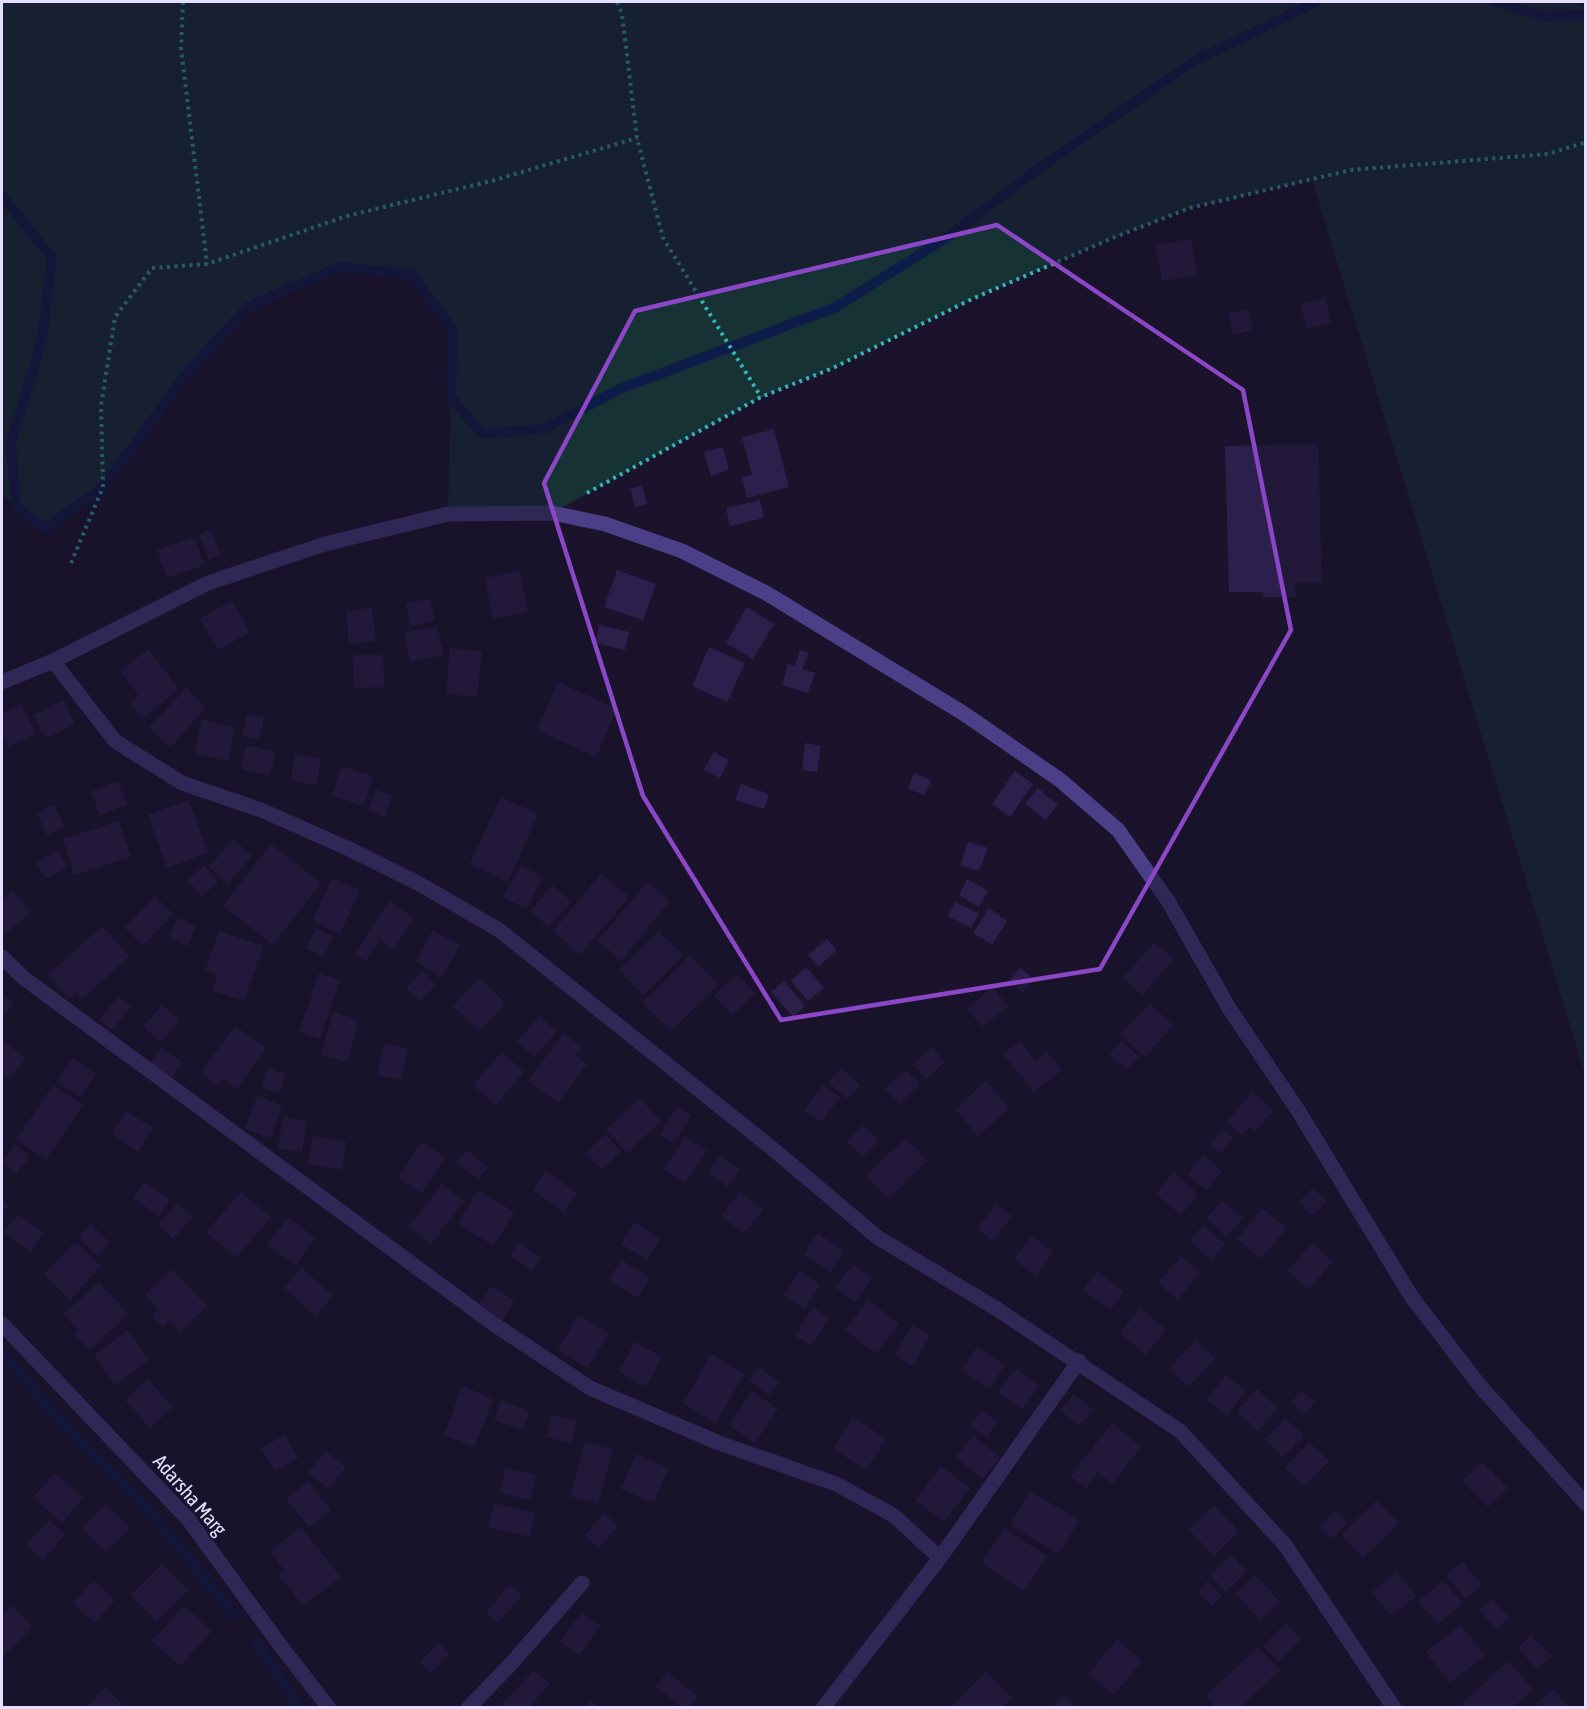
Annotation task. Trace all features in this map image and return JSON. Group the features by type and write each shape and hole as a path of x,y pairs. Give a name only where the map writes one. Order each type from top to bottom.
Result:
{"street":[{"path":"2,682 53,661 208,583 325,544 448,514 552,513 605,524 682,551 766,593 963,713 1060,780 1118,830 1168,902 1229,1008 1299,1112 1411,1296 1480,1386 1586,1504"},
{"path":"53,661 116,741 182,783 261,810 347,848 418,883 499,930 773,1149 877,1237 997,1309 1179,1431 1232,1485 1285,1545 1394,1707"},
{"path":"2,957 25,979 495,1325 590,1388 719,1443 836,1484 893,1515 940,1558"},
{"name":"Adarsha Marg","path":"2,1324 188,1519 280,1646 329,1707"},
{"path":"823,1707 940,1558 1079,1362"},
{"path":"468,1707 509,1666 582,1583"}],"path":[{"path":"183,2 181,48 207,264"},
{"path":"617,2 622,14 637,138 663,238 761,397"},
{"path":"71,563 103,487 101,406 115,317 152,268 207,264 346,216 495,180 637,138"},
{"path":"552,513 761,397 833,368 972,299 1115,237 1190,208 1351,170 1548,154 1586,142"}],"highlighted area":[{"path":"997,225 1243,390 1291,630 1100,969 781,1020 643,796 544,483 635,311"}],"green space":[{"path":"2,2 1585,2 1585,1074 1312,180 1189,208 1115,237 972,299 833,368 761,397 552,513 448,514 453,329 411,274 339,267 249,306 190,369 103,487 46,528 2,495"}],"building":[{"path":"1191,239 1198,275 1162,281 1155,245"},
{"path":"1326,298 1331,323 1307,329 1300,304"},
{"path":"1248,309 1253,330 1233,335 1228,314"},
{"path":"774,429 789,487 747,498 742,477 752,475 742,437"},
{"path":"1318,444 1322,583 1295,583 1296,597 1263,597 1263,592 1229,592 1225,446"},
{"path":"723,447 729,470 711,476 704,452"},
{"path":"642,485 647,504 635,507 630,489"},
{"path":"760,500 764,518 730,526 726,508"},
{"path":"211,529 221,555 209,560 199,535"},
{"path":"194,537 204,565 167,578 157,550"},
{"path":"617,570 656,584 643,620 604,607"},
{"path":"520,571 528,612 493,619 485,578"},
{"path":"430,599 435,621 410,626 406,603"},
{"path":"232,601 250,632 218,650 200,619"},
{"path":"747,607 774,624 753,659 726,643"},
{"path":"372,608 376,641 349,644 346,611"},
{"path":"599,625 629,632 625,650 595,643"},
{"path":"437,626 444,655 410,662 404,633"},
{"path":"709,647 745,663 727,702 692,686"},
{"path":"450,648 482,651 477,697 446,694"},
{"path":"148,649 179,689 142,719 129,703 139,695 120,671"},
{"path":"800,650 808,653 802,669 815,673 808,693 782,685 788,664 795,666"},
{"path":"353,655 383,655 384,687 354,688"},
{"path":"558,682 617,709 596,757 537,730"},
{"path":"186,688 206,707 171,747 149,728"},
{"path":"63,700 75,724 46,738 33,715"},
{"path":"21,704 36,734 8,747 2,733 2,714"},
{"path":"247,714 264,718 259,740 242,736"},
{"path":"202,719 235,728 228,761 194,753"},
{"path":"805,743 821,746 817,772 802,770"},
{"path":"246,745 276,752 270,776 241,769"},
{"path":"714,752 729,760 720,778 704,770"},
{"path":"295,754 321,759 317,785 291,781"},
{"path":"341,766 373,776 364,806 332,796"},
{"path":"1015,771 1033,784 1010,817 992,804"},
{"path":"914,773 931,780 925,795 908,789"},
{"path":"118,781 127,805 100,815 91,792"},
{"path":"741,784 769,794 764,809 735,800"},
{"path":"1038,788 1058,805 1045,820 1025,803"},
{"path":"376,790 393,795 385,817 368,811"},
{"path":"501,797 538,814 508,882 470,864"},
{"path":"189,800 208,853 167,868 148,815"},
{"path":"54,804 64,827 47,835 37,813"},
{"path":"119,821 131,857 74,875 63,839"},
{"path":"233,839 252,856 228,884 209,867"},
{"path":"968,842 988,848 979,871 960,865"},
{"path":"271,844 321,883 273,945 223,906"},
{"path":"58,850 67,867 46,879 36,862"},
{"path":"204,865 218,882 202,896 187,880"},
{"path":"521,865 543,877 526,909 503,897"},
{"path":"601,874 629,897 580,955 553,931"},
{"path":"332,878 360,890 340,934 313,921"},
{"path":"967,879 988,891 979,907 959,895"},
{"path":"647,882 670,901 621,961 598,941"},
{"path":"552,885 571,901 549,927 530,911"},
{"path":"13,891 31,912 2,937 2,900"},
{"path":"155,896 173,914 143,946 125,928"},
{"path":"389,901 414,918 393,950 380,940 366,961 355,954"},
{"path":"955,902 979,914 971,928 948,916"},
{"path":"989,908 1007,921 992,945 973,933"},
{"path":"178,918 196,926 188,946 169,938"},
{"path":"102,926 130,956 82,999 76,992 69,999 48,975"},
{"path":"315,928 333,936 324,957 306,949"},
{"path":"433,930 460,945 442,977 416,962"},
{"path":"219,931 263,946 244,1001 212,991 218,975 205,970"},
{"path":"659,931 683,956 643,995 619,970"},
{"path":"827,939 837,950 818,967 808,955"},
{"path":"1154,942 1174,959 1142,995 1123,978"},
{"path":"690,955 719,984 671,1031 642,1003"},
{"path":"806,967 824,988 808,1001 791,981"},
{"path":"1020,968 1034,979 1023,993 1009,982"},
{"path":"422,971 436,985 420,1001 406,988"},
{"path":"319,973 340,980 320,1039 299,1032"},
{"path":"737,975 755,994 732,1015 714,996"},
{"path":"479,978 506,1003 479,1031 453,1006"},
{"path":"784,981 805,1006 793,1017 771,992"},
{"path":"992,987 1008,1006 983,1027 967,1009"},
{"path":"2,993 13,1004 2,1016"},
{"path":"118,996 131,1006 112,1030 99,1020"},
{"path":"1149,1003 1173,1025 1145,1057 1120,1035"},
{"path":"162,1005 180,1020 161,1042 143,1027"},
{"path":"333,1012 359,1020 347,1062 321,1055"},
{"path":"539,1016 557,1031 535,1057 517,1042"},
{"path":"235,1026 266,1048 237,1089 223,1079 218,1086 201,1073"},
{"path":"563,1033 582,1047 576,1056 587,1064 559,1103 528,1081"},
{"path":"2,1039 25,1058 10,1079 2,1073"},
{"path":"1020,1041 1035,1061 1047,1052 1062,1070 1034,1092 1003,1054"},
{"path":"1122,1041 1139,1057 1127,1070 1109,1054"},
{"path":"384,1043 408,1049 401,1080 377,1075"},
{"path":"932,1047 945,1062 926,1079 913,1064"},
{"path":"160,1048 183,1062 172,1078 150,1063"},
{"path":"502,1052 524,1072 496,1105 473,1085"},
{"path":"73,1058 96,1074 80,1097 57,1081"},
{"path":"267,1068 286,1074 280,1093 262,1088"},
{"path":"841,1068 860,1085 848,1099 828,1082"},
{"path":"906,1070 920,1084 899,1104 885,1089"},
{"path":"986,1081 1010,1108 978,1136 955,1109"},
{"path":"53,1085 83,1105 46,1160 16,1140"},
{"path":"823,1085 840,1097 821,1122 804,1110"},
{"path":"1252,1092 1274,1110 1255,1132 1249,1127 1242,1135 1226,1123"},
{"path":"257,1096 282,1105 271,1138 245,1129"},
{"path":"640,1098 661,1121 627,1153 606,1130"},
{"path":"677,1106 691,1115 674,1143 660,1135"},
{"path":"126,1111 153,1128 138,1152 112,1134"},
{"path":"283,1117 307,1121 302,1152 278,1149"},
{"path":"863,1125 879,1140 863,1157 847,1141"},
{"path":"1222,1129 1233,1138 1221,1153 1210,1145"},
{"path":"605,1134 621,1151 602,1170 586,1153"},
{"path":"313,1136 346,1142 342,1170 308,1164"},
{"path":"685,1137 707,1151 685,1183 664,1169"},
{"path":"906,1138 927,1161 888,1199 866,1175"},
{"path":"421,1142 445,1157 422,1193 398,1178"},
{"path":"15,1144 30,1156 16,1174 2,1163"},
{"path":"467,1150 488,1167 478,1179 457,1163"},
{"path":"720,1155 740,1170 728,1187 708,1172"},
{"path":"1203,1155 1222,1171 1206,1190 1187,1174"},
{"path":"546,1171 577,1193 564,1212 533,1190"},
{"path":"1173,1172 1198,1194 1181,1215 1156,1194"},
{"path":"144,1182 170,1199 159,1216 133,1198"},
{"path":"442,1184 464,1201 431,1244 409,1227"},
{"path":"1313,1188 1327,1201 1312,1216 1299,1202"},
{"path":"478,1190 514,1212 494,1246 458,1224"},
{"path":"241,1192 271,1217 236,1258 206,1232"},
{"path":"740,1192 763,1210 744,1234 721,1216"},
{"path":"2,1199 9,1205 2,1214"},
{"path":"1222,1201 1243,1218 1227,1237 1206,1219"},
{"path":"177,1203 193,1217 173,1239 158,1225"},
{"path":"996,1204 1012,1216 993,1241 977,1229"},
{"path":"1262,1208 1287,1228 1261,1259 1237,1239"},
{"path":"18,1214 43,1233 30,1252 4,1232"},
{"path":"288,1217 315,1238 296,1265 267,1245"},
{"path":"635,1222 660,1239 647,1260 621,1244"},
{"path":"91,1224 110,1243 97,1256 78,1237"},
{"path":"1203,1225 1225,1244 1212,1260 1190,1241"},
{"path":"818,1233 844,1251 831,1272 804,1254"},
{"path":"1032,1236 1053,1252 1036,1276 1014,1259"},
{"path":"75,1242 101,1266 70,1300 44,1275"},
{"path":"519,1243 541,1258 532,1271 510,1256"},
{"path":"1312,1243 1333,1261 1309,1290 1288,1271"},
{"path":"1181,1256 1200,1272 1178,1300 1158,1283"},
{"path":"621,1260 650,1277 638,1298 609,1280"},
{"path":"853,1264 872,1278 855,1302 835,1287"},
{"path":"301,1268 333,1295 316,1316 284,1288"},
{"path":"171,1269 207,1306 180,1332 169,1320 163,1327 152,1315 158,1309 145,1295"},
{"path":"799,1271 820,1284 805,1309 784,1296"},
{"path":"1097,1271 1124,1292 1110,1310 1083,1290"},
{"path":"99,1282 128,1314 90,1350 74,1334 78,1330 64,1314"},
{"path":"491,1286 514,1300 502,1322 478,1308"},
{"path":"868,1300 899,1324 876,1354 845,1330"},
{"path":"813,1307 829,1318 812,1346 795,1336"},
{"path":"1140,1308 1166,1329 1146,1355 1120,1333"},
{"path":"578,1315 609,1333 588,1368 558,1350"},
{"path":"912,1325 930,1335 913,1366 895,1355"},
{"path":"128,1330 149,1360 115,1385 94,1355"},
{"path":"1195,1340 1215,1358 1189,1387 1169,1369"},
{"path":"635,1342 662,1357 646,1387 619,1372"},
{"path":"977,1347 1005,1364 990,1389 961,1371"},
{"path":"711,1354 744,1374 716,1423 683,1404"},
{"path":"759,1367 779,1382 769,1395 749,1380"},
{"path":"1016,1368 1039,1386 1022,1409 998,1392"},
{"path":"1226,1375 1246,1391 1227,1415 1207,1400"},
{"path":"148,1379 173,1407 150,1428 125,1400"},
{"path":"462,1386 494,1399 474,1447 444,1435"},
{"path":"1257,1389 1278,1408 1258,1431 1237,1411"},
{"path":"1301,1390 1315,1402 1304,1415 1291,1403"},
{"path":"752,1391 778,1409 755,1443 729,1425"},
{"path":"1074,1394 1093,1410 1079,1426 1060,1410"},
{"path":"501,1400 529,1411 523,1430 494,1420"},
{"path":"981,1410 998,1421 987,1437 970,1426"},
{"path":"551,1415 577,1421 572,1443 546,1437"},
{"path":"853,1417 886,1439 866,1470 833,1449"},
{"path":"1285,1418 1304,1436 1283,1457 1265,1440"},
{"path":"1112,1423 1141,1447 1112,1484 1098,1472 1086,1488 1070,1476"},
{"path":"285,1435 298,1458 275,1471 261,1448"},
{"path":"973,1436 1000,1457 983,1479 956,1457"},
{"path":"585,1442 613,1450 598,1504 570,1496"},
{"path":"1309,1442 1329,1461 1305,1486 1285,1468"},
{"path":"325,1451 346,1467 329,1489 308,1473"},
{"path":"636,1454 668,1468 654,1503 621,1489"},
{"path":"1482,1462 1508,1488 1488,1507 1462,1481"},
{"path":"941,1466 970,1488 944,1522 915,1500"},
{"path":"506,1468 536,1475 530,1500 500,1493"},
{"path":"55,1473 83,1498 62,1523 33,1497"},
{"path":"308,1481 331,1510 309,1527 286,1499"},
{"path":"1030,1491 1079,1520 1059,1554 1010,1525"},
{"path":"1377,1500 1399,1523 1363,1558 1341,1535"},
{"path":"494,1503 535,1513 530,1537 488,1527"},
{"path":"105,1504 130,1527 106,1552 82,1529"},
{"path":"1214,1505 1239,1531 1214,1556 1189,1530"},
{"path":"1335,1511 1347,1522 1333,1539 1320,1528"},
{"path":"604,1513 618,1525 599,1548 585,1536"},
{"path":"49,1520 65,1534 43,1560 26,1545"},
{"path":"301,1527 341,1577 303,1606 279,1575 284,1570 270,1552"},
{"path":"1004,1528 1047,1556 1024,1591 982,1563"},
{"path":"1231,1555 1247,1571 1226,1592 1210,1575"},
{"path":"1463,1562 1482,1586 1465,1599 1446,1575"},
{"path":"162,1564 188,1590 156,1621 131,1595"},
{"path":"1397,1572 1416,1596 1391,1616 1372,1592"},
{"path":"1255,1575 1280,1602 1260,1620 1235,1593"},
{"path":"93,1581 115,1600 95,1623 73,1603"},
{"path":"1208,1581 1222,1596 1212,1606 1198,1591"},
{"path":"1443,1581 1463,1603 1438,1624 1418,1602"},
{"path":"509,1585 522,1595 498,1623 486,1612"},
{"path":"1492,1599 1509,1618 1497,1630 1479,1610"},
{"path":"11,1605 32,1627 2,1658 2,1614"},
{"path":"184,1606 212,1631 180,1666 152,1641"},
{"path":"581,1613 600,1625 580,1655 560,1642"},
{"path":"1286,1623 1301,1640 1278,1662 1263,1646"},
{"path":"1461,1625 1485,1656 1450,1683 1426,1652"},
{"path":"1531,1635 1551,1656 1537,1669 1518,1648"},
{"path":"1117,1639 1142,1661 1114,1695 1088,1674"},
{"path":"440,1643 450,1654 430,1673 420,1661"},
{"path":"1258,1647 1280,1670 1240,1708 1216,1708 1206,1696"},
{"path":"1508,1661 1533,1689 1513,1708 1464,1708 1461,1705"},
{"path":"534,1670 550,1684 528,1708 499,1708"},
{"path":"986,1671 1012,1698 1003,1708 951,1708"},
{"path":"667,1672 698,1696 689,1708 684,1708 656,1687"},
{"path":"105,1687 126,1708 86,1708"},
{"path":"1553,1689 1569,1708 1541,1708 1537,1703"},
{"path":"1063,1695 1077,1708 1053,1708"},
{"path":"590,1701 601,1708 586,1708"}],"waterway":[{"path":"2,196 52,258 42,340 11,442 16,507 46,528 103,487 190,369 249,306 339,267 411,274 453,329 451,397 482,434 544,429 620,389 836,307 949,236 1041,167 1194,61 1316,2"},
{"path":"1496,2 1543,16 1586,15"},
{"path":"2,1354 83,1445 141,1501 234,1614"},
{"path":"256,1642 299,1708"}]}
